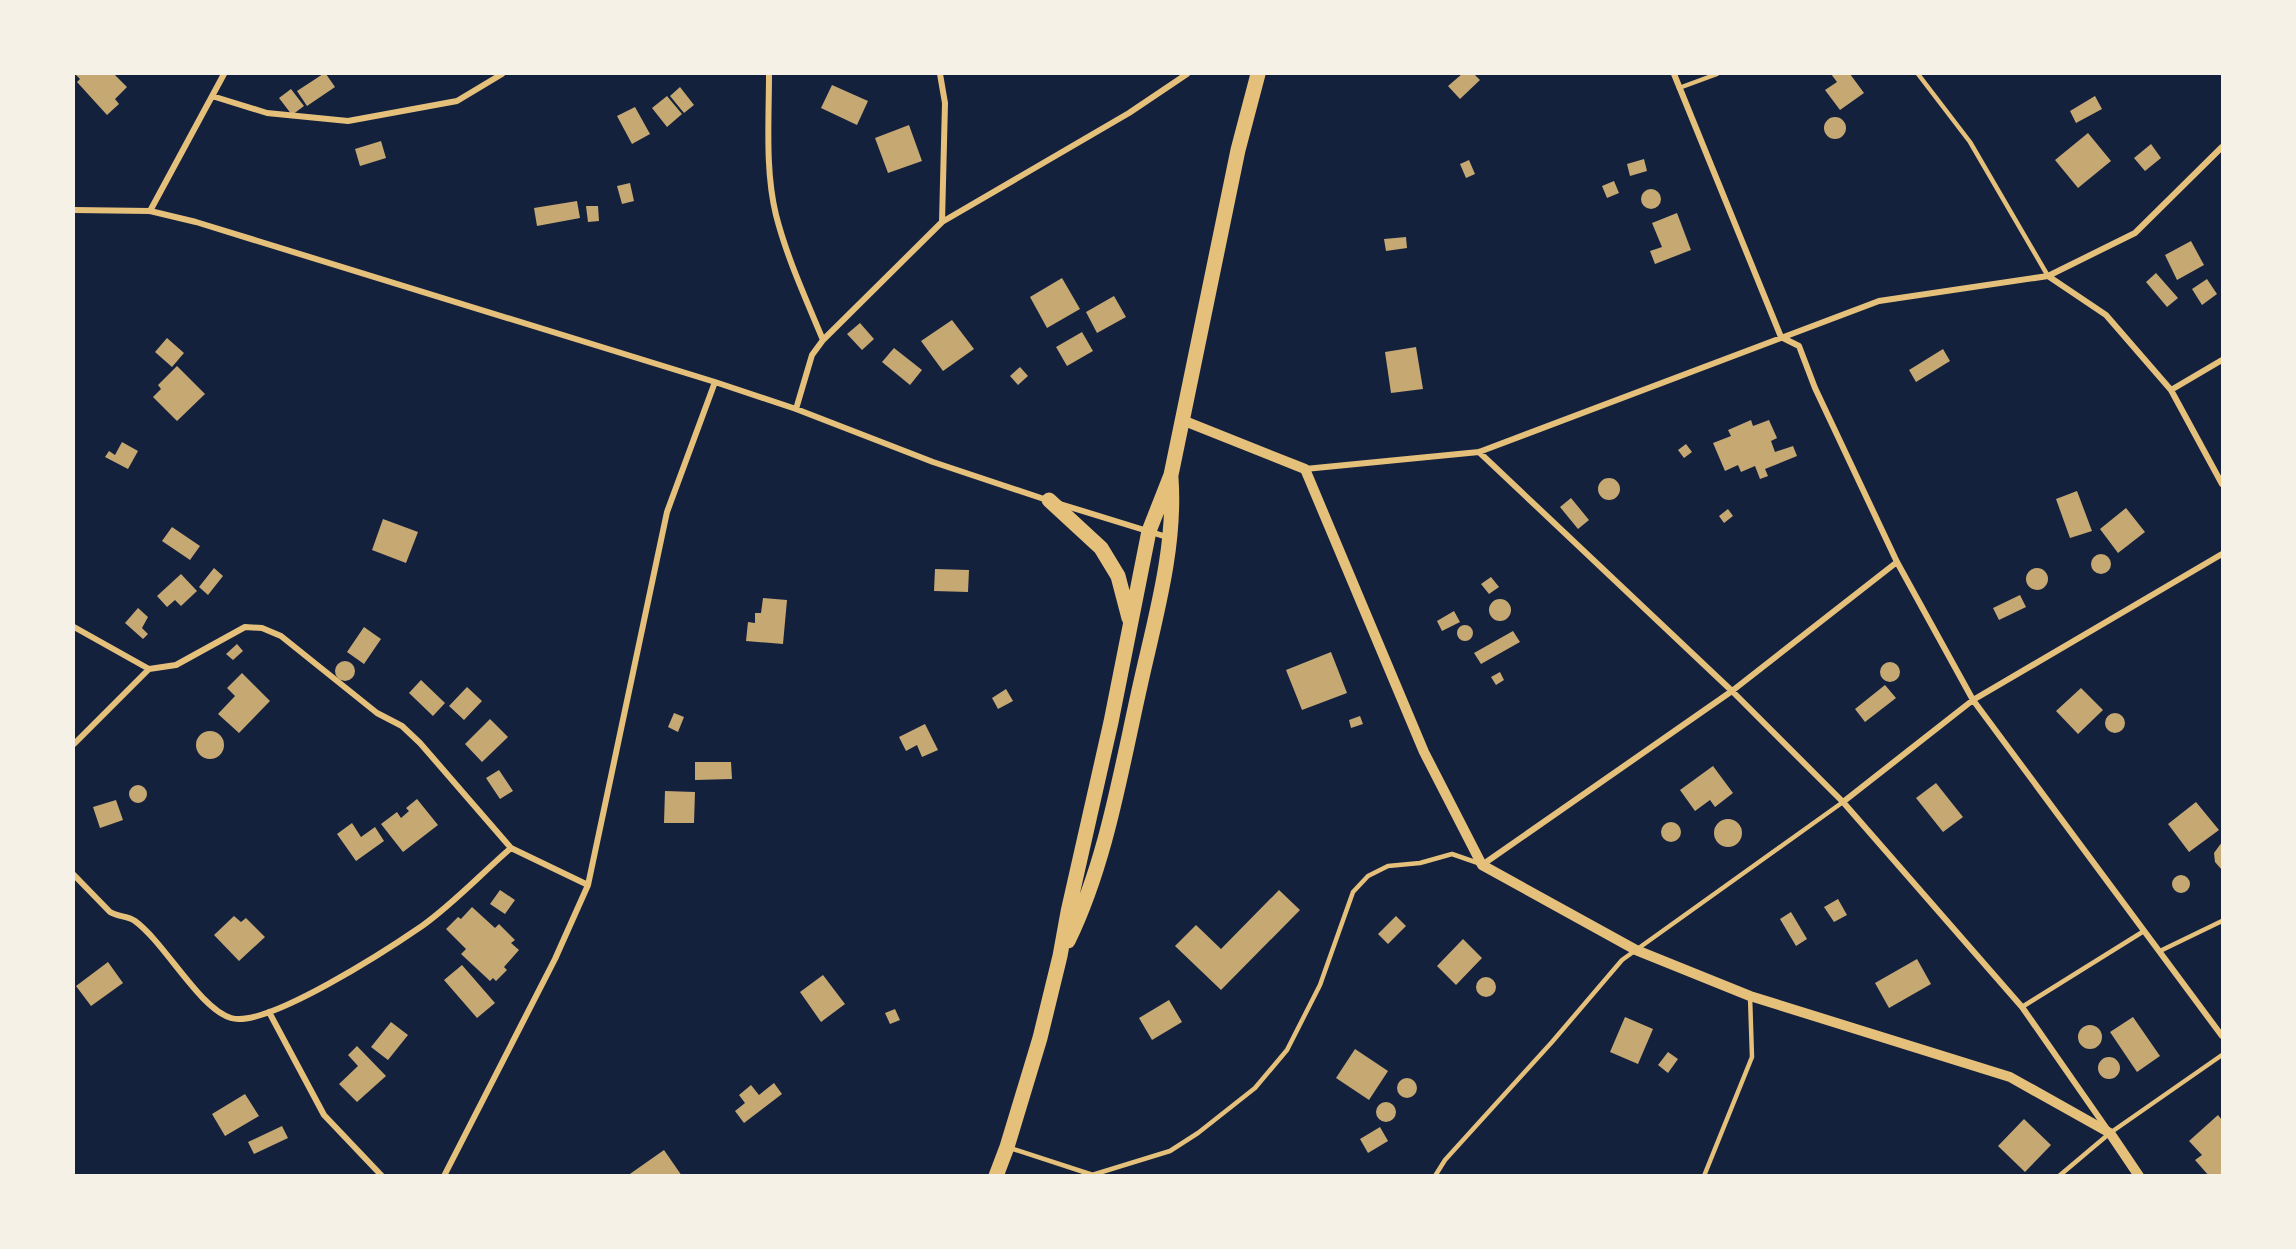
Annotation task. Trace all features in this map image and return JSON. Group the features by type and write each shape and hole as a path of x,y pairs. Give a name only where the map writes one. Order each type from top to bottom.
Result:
{"main road":[{"path":"996,1176 1040,1038 1060,956 1111,722 1149,531 1171,475 1238,150 1258,74"},
{"path":"1060,956 1081,914 1104,839 1155,618 1173,503 1171,475"},
{"path":"1049,500 1101,548 1118,576 1130,621"}],"street":[{"path":"150,211 224,74"},
{"path":"212,96 267,113 348,121 457,101 502,74"},
{"path":"769,74 770,170 776,214 785,246 823,340"},
{"path":"940,74 945,103 942,222"},
{"path":"796,409 812,355 823,340 942,222 1129,113 1187,74"},
{"path":"1674,74 1781,337 1799,346 1815,388 1897,562 1973,700 2223,1036"},
{"path":"1182,420 1305,469 1479,452 1879,301 2048,276 2135,233 2223,147"},
{"path":"74,210 150,211 207,225 715,382 796,409 933,462 1169,537"},
{"path":"2048,276 2106,315 2171,390 2223,484"},
{"path":"2171,390 2223,360"},
{"path":"444,1176 555,959 588,885 667,512 715,382"},
{"path":"1479,452 1732,692 1843,802 2022,1007 2139,1176"},
{"path":"1305,469 1424,752 1482,865 1636,950 1750,996 2010,1077 2110,1133"},
{"path":"1843,802 1973,700 2223,554"},
{"path":"1482,865 1732,692 1897,562"},
{"path":"74,627 149,669"},
{"path":"74,744 149,669 176,665 245,627 262,628 281,636 377,713 408,732 511,848 588,885"},
{"path":"74,875 110,912 134,920 218,1012 233,1019 262,1015 334,981 423,926 511,848"},
{"path":"269,1012 324,1114 382,1176"}],"lane":[{"path":"1679,88 1717,74"},
{"path":"1918,74 1970,142 2048,276"},
{"path":"1435,1176 1445,1160 1552,1042 1622,960 1843,802"},
{"path":"1007,1147 1093,1175 1170,1151 1198,1133 1255,1088 1287,1050 1320,985 1353,892 1368,876 1388,866 1420,863 1452,854 1482,865"},
{"path":"2160,951 2223,921"},
{"path":"2022,1007 2144,931"},
{"path":"1704,1176 1752,1057 1750,996"},
{"path":"2059,1176 2110,1133 2223,1054"}],"building":[{"path":"75,74 114,74 127,87 115,99 119,104 107,115 77,82 80,79"},
{"path":"326,74 335,87 307,106 297,91"},
{"path":"1462,74 1474,74 1480,80 1460,99 1448,86"},
{"path":"1831,74 1850,74 1864,93 1840,110 1825,90 1837,82"},
{"path":"832,85 868,101 857,125 821,108"},
{"path":"680,87 694,105 684,113 670,96"},
{"path":"291,89 304,106 292,115 279,98"},
{"path":"667,96 682,114 667,127 652,108"},
{"path":"2095,96 2102,109 2076,123 2070,111"},
{"path":"635,107 650,134 632,144 617,116"},
{"path":"1835,117 1843,120 1846,128 1843,136 1835,139 1827,136 1824,128 1827,120"},
{"path":"909,125 922,161 888,173 875,138"},
{"path":"2088,133 2111,161 2078,188 2055,160"},
{"path":"381,141 386,158 360,166 355,149"},
{"path":"2151,144 2161,158 2145,171 2134,158"},
{"path":"1644,159 1647,171 1630,176 1627,164"},
{"path":"1469,160 1475,174 1466,178 1460,164"},
{"path":"1614,181 1619,193 1607,198 1602,186"},
{"path":"630,183 634,201 622,204 617,186"},
{"path":"1651,189 1658,192 1661,199 1658,206 1651,209 1644,206 1641,199 1644,192"},
{"path":"577,201 580,218 537,226 534,208"},
{"path":"586,206 598,206 599,221 588,222"},
{"path":"1677,213 1691,250 1655,264 1650,251 1662,247 1652,223"},
{"path":"1406,237 1407,248 1386,251 1384,239"},
{"path":"2191,241 2204,265 2177,280 2165,255"},
{"path":"2156,273 2178,298 2167,307 2146,282"},
{"path":"1062,278 1080,309 1047,328 1030,297"},
{"path":"2207,279 2217,294 2202,305 2192,289"},
{"path":"1114,296 1126,317 1097,333 1086,312"},
{"path":"952,320 974,349 943,371 921,341"},
{"path":"860,323 874,339 862,350 847,334"},
{"path":"1082,332 1093,351 1067,366 1056,347"},
{"path":"167,338 184,353 172,367 155,352"},
{"path":"1416,347 1423,389 1391,393 1385,352"},
{"path":"894,348 922,370 910,385 882,362"},
{"path":"1943,349 1950,361 1916,382 1909,370"},
{"path":"177,366 205,394 177,421 153,397 161,389 158,385"},
{"path":"1020,367 1028,376 1018,385 1010,376"},
{"path":"1751,420 1753,426 1769,420 1777,438 1771,441 1775,452 1793,446 1797,456 1765,469 1768,476 1760,479 1755,466 1741,472 1738,465 1725,471 1713,443 1731,436 1728,430"},
{"path":"122,442 138,451 128,469 105,457 109,451 115,455"},
{"path":"1686,444 1692,452 1684,458 1678,450"},
{"path":"1609,478 1617,481 1620,489 1617,497 1609,500 1601,497 1598,489 1601,481"},
{"path":"2077,491 2092,531 2070,538 2056,499"},
{"path":"1571,498 1589,520 1578,529 1560,507"},
{"path":"2126,508 2145,532 2118,553 2100,529"},
{"path":"1728,509 1733,516 1724,523 1719,516"},
{"path":"383,519 418,532 406,563 372,550"},
{"path":"172,527 200,546 190,560 162,541"},
{"path":"2101,554 2108,557 2111,564 2108,571 2101,574 2094,571 2091,564 2094,557"},
{"path":"214,568 223,576 208,595 199,587"},
{"path":"2037,568 2045,571 2048,579 2045,587 2037,590 2029,587 2026,579 2029,571"},
{"path":"935,569 969,570 968,592 934,591"},
{"path":"181,574 197,591 181,606 175,600 167,607 157,596"},
{"path":"1491,577 1499,587 1489,594 1481,584"},
{"path":"2020,595 2026,607 1999,620 1993,608"},
{"path":"763,598 787,600 783,644 746,641 748,622 755,623 755,613 761,613"},
{"path":"1496,599 1504,599 1511,606 1511,614 1504,621 1496,621 1489,614 1489,606"},
{"path":"138,608 148,617 142,628 148,634 143,639 125,623"},
{"path":"1454,611 1460,622 1442,631 1437,621"},
{"path":"1462,625 1468,625 1473,633 1471,639 1462,641 1457,636 1457,630"},
{"path":"364,627 381,639 364,664 347,652"},
{"path":"1513,631 1520,642 1481,664 1474,653"},
{"path":"237,644 243,651 233,660 226,654"},
{"path":"1331,652 1347,693 1302,710 1286,670"},
{"path":"345,661 352,664 355,671 352,678 345,681 338,678 335,671 338,664"},
{"path":"1890,662 1897,665 1900,672 1897,679 1890,682 1883,679 1880,672 1883,665"},
{"path":"1500,672 1504,680 1496,685 1491,677"},
{"path":"242,673 270,701 239,733 218,714 235,696 227,688"},
{"path":"421,680 445,703 433,716 409,693"},
{"path":"1885,685 1896,698 1865,722 1855,709"},
{"path":"467,687 482,701 464,720 449,706"},
{"path":"2081,688 2103,710 2078,734 2056,711"},
{"path":"1006,689 1013,701 998,709 992,698"},
{"path":"674,713 684,717 678,732 668,727"},
{"path":"2115,713 2122,716 2125,723 2122,730 2115,733 2108,730 2105,723 2108,716"},
{"path":"1360,716 1363,724 1351,728 1349,720"},
{"path":"490,719 508,737 482,762 465,744"},
{"path":"925,724 938,750 922,757 917,745 906,751 899,737"},
{"path":"210,731 220,735 224,745 220,755 210,759 200,755 196,745 200,735"},
{"path":"695,762 731,762 732,779 695,780"},
{"path":"1713,766 1733,793 1715,807 1710,800 1695,811 1680,790"},
{"path":"499,770 513,791 500,799 486,778"},
{"path":"1936,783 1963,817 1943,832 1916,798"},
{"path":"134,785 142,785 147,790 145,801 134,803 129,798 129,790"},
{"path":"665,791 695,792 694,823 664,823"},
{"path":"417,799 438,825 403,852 381,824 397,812 401,818 409,811 406,808"},
{"path":"116,800 123,820 100,828 93,807"},
{"path":"2196,802 2219,830 2189,852 2168,824"},
{"path":"1728,819 1738,823 1742,833 1738,843 1728,847 1718,843 1714,833 1718,823"},
{"path":"1671,822 1678,825 1681,832 1678,839 1671,842 1664,839 1661,832 1664,825"},
{"path":"352,823 361,837 375,827 384,841 356,861 337,834"},
{"path":"2222,842 2222,870 2215,862 2214,853"},
{"path":"2181,875 2187,878 2190,884 2187,890 2181,893 2175,890 2172,884 2175,878"},
{"path":"500,890 515,900 505,914 490,904"},
{"path":"1279,890 1300,910 1221,990 1175,946 1196,925 1221,949"},
{"path":"1838,899 1847,915 1834,922 1824,907"},
{"path":"472,907 495,928 499,924 515,940 511,943 519,950 504,967 507,970 496,981 493,978 490,981 461,954 466,949 446,929 458,917 461,919"},
{"path":"1791,912 1807,939 1796,946 1780,919"},
{"path":"234,916 241,922 246,918 265,937 239,961 214,935"},
{"path":"1396,916 1406,926 1388,944 1378,934"},
{"path":"1463,939 1482,958 1456,985 1437,966"},
{"path":"1917,959 1931,984 1889,1008 1875,983"},
{"path":"108,962 123,983 91,1006 76,986"},
{"path":"462,965 495,1003 477,1018 444,980"},
{"path":"823,975 845,1004 821,1022 800,992"},
{"path":"1486,977 1493,980 1496,987 1493,994 1486,997 1479,994 1476,987 1479,980"},
{"path":"1169,1000 1182,1022 1152,1040 1139,1018"},
{"path":"895,1009 900,1020 890,1024 885,1013"},
{"path":"1625,1017 1653,1029 1638,1064 1610,1052"},
{"path":"2133,1017 2160,1056 2137,1072 2110,1032"},
{"path":"391,1022 408,1035 388,1060 371,1047"},
{"path":"2090,1025 2099,1028 2102,1037 2099,1046 2090,1049 2081,1046 2078,1037 2081,1028"},
{"path":"357,1046 386,1076 357,1102 339,1084 358,1066 348,1055"},
{"path":"1355,1049 1388,1071 1369,1100 1336,1078"},
{"path":"1668,1052 1678,1059 1668,1073 1658,1065"},
{"path":"2109,1057 2117,1060 2120,1068 2117,1076 2109,1079 2101,1076 2098,1068 2101,1060"},
{"path":"1407,1078 1414,1081 1417,1088 1414,1095 1407,1098 1400,1095 1397,1088 1400,1081"},
{"path":"774,1083 782,1094 744,1123 735,1111 745,1103 739,1095 751,1085 759,1095"},
{"path":"245,1094 259,1116 225,1136 212,1114"},
{"path":"1386,1102 1393,1105 1396,1112 1393,1119 1386,1122 1379,1119 1376,1112 1379,1105"},
{"path":"2218,1115 2222,1120 2222,1176 2209,1176 2195,1160 2202,1155 2189,1141"},
{"path":"2024,1119 2051,1145 2025,1172 1998,1146"},
{"path":"282,1126 288,1138 254,1154 248,1142"},
{"path":"1380,1127 1388,1141 1368,1153 1360,1139"},
{"path":"664,1150 682,1176 627,1176"}]}
